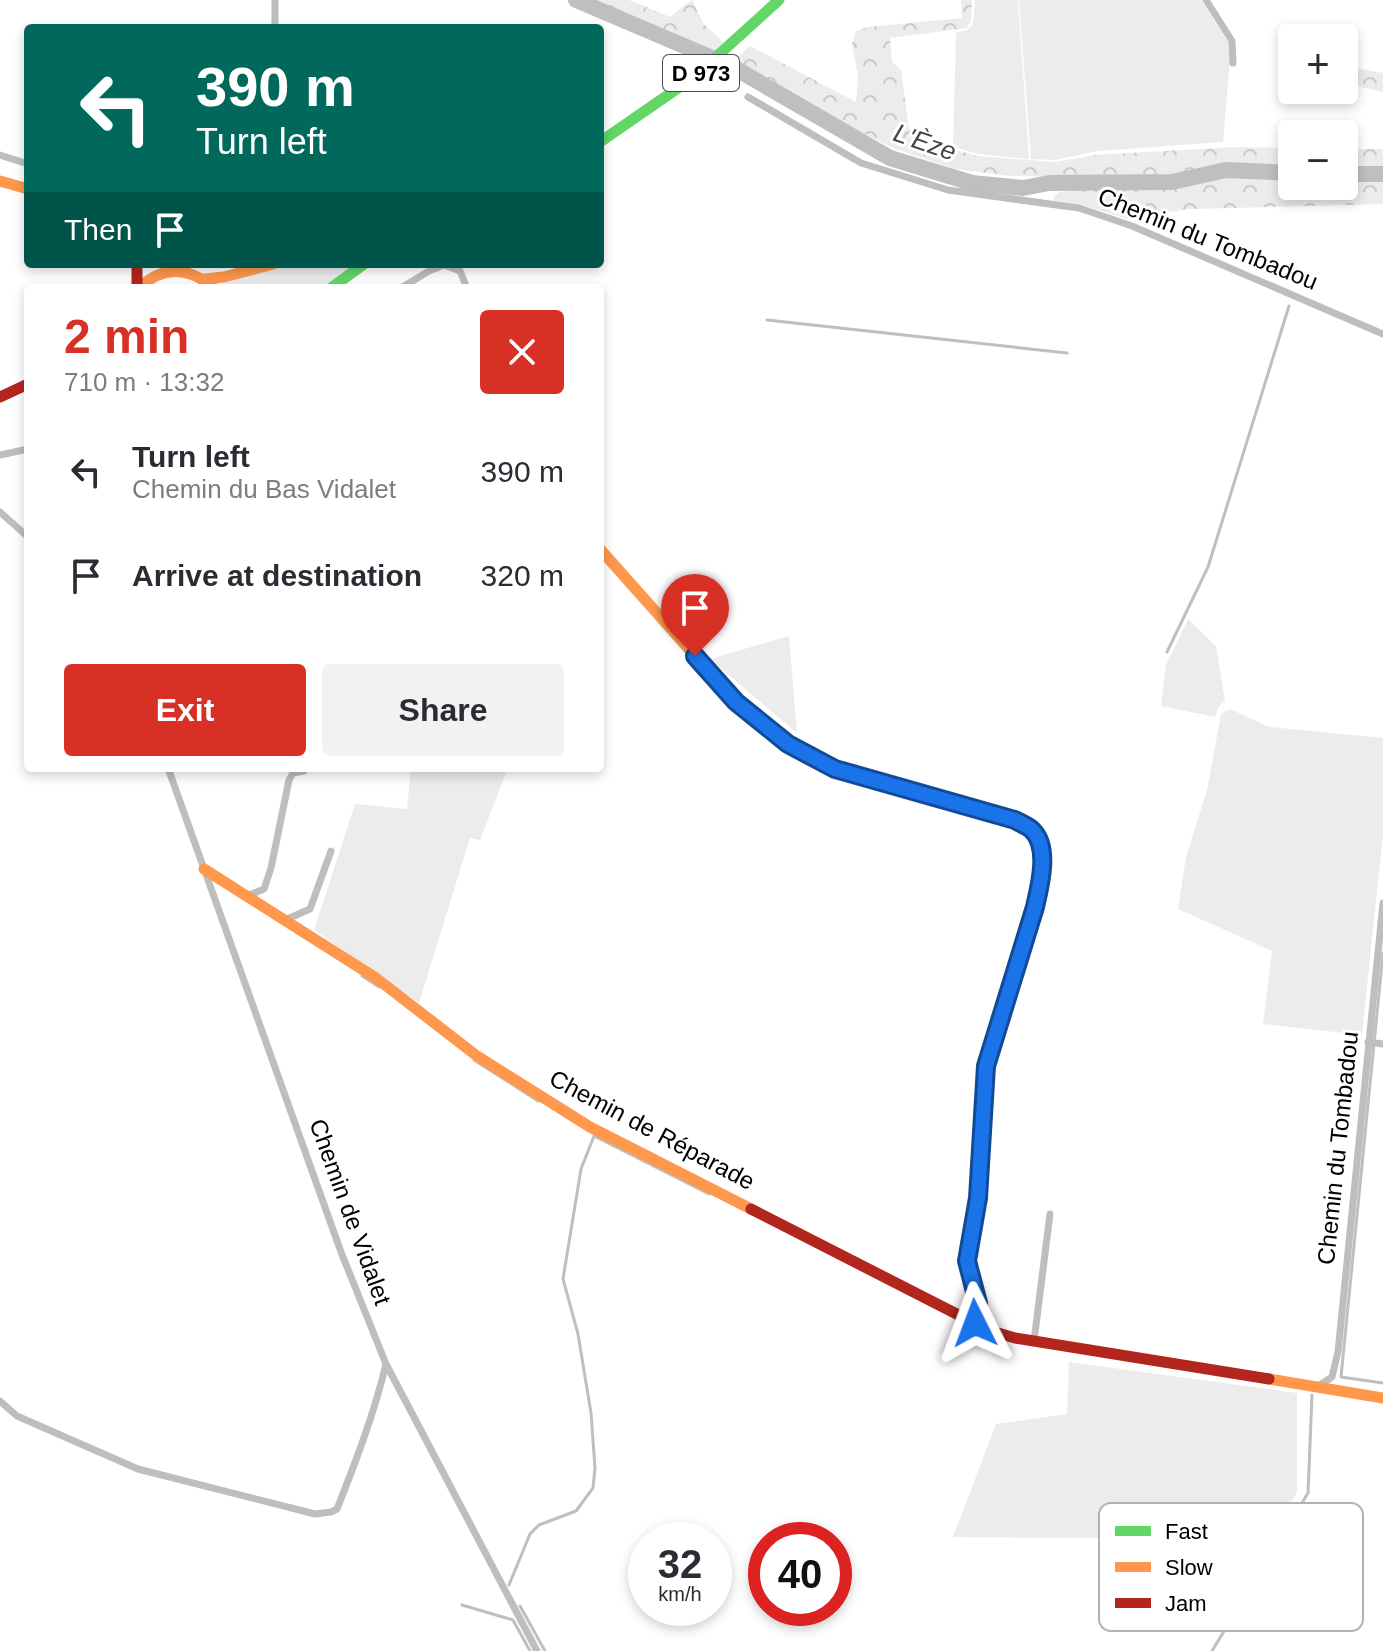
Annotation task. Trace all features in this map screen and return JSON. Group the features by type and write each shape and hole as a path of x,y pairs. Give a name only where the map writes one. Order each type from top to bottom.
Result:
{"street":[{"path":"275,0 275,24"},
{"name":"D 973","path":"604,140 640,118 701,73 779,0"},
{"path":"1206,0 1232,41 1233,63"},
{"name":"Chemin du Tombadou","path":"748,97 871,167 948,190 1079,208 1146,232 1383,334"},
{"path":"0,155 24,163"},
{"path":"0,181 24,188"},
{"path":"143,284 169,268"},
{"path":"176,268 224,277 258,268"},
{"path":"336,284 358,268"},
{"path":"408,284 436,268"},
{"path":"452,268 460,271 465,284"},
{"path":"0,397 24,386"},
{"path":"0,455 24,450"},
{"path":"0,512 24,533"},
{"path":"604,554 736,702 788,744 835,769 1015,820 1032,829 1042,844 1041,883 1035,907 986,1066 978,1198 967,1261 978,1303 975,1323"},
{"name":"Chemin de Vidalet","path":"169,772 341,1252 386,1364 537,1651"},
{"path":"247,896 264,889 289,780 293,773 298,772"},
{"path":"285,920 310,909 331,851"},
{"name":"Chemin de Réparade","path":"204,869 376,978 477,1056 590,1127 988,1330 1034,1341 1383,1398"},
{"name":"Chemin du Tombadou","path":"1316,1387 1332,1377 1338,1352 1383,903"},
{"path":"1368,1042 1383,1044"},
{"path":"1034,1341 1050,1214"},
{"path":"0,1401 17,1416 138,1469 315,1514 337,1509 374,1412 386,1364"}],"green space":[{"path":"595,0 629,0 670,17 692,0 704,24 724,43 712,53"},
{"path":"961,0 972,0 971,22 966,28 890,38 892,61 901,70 909,129 936,140 944,147 978,156 1054,162 1095,155 1235,147 1278,148 1278,169 1223,168 1171,174 1082,177 1009,176 956,169 895,149 732,62 750,46 856,102 858,76 852,44 856,31 868,27 962,18"},
{"path":"975,0 1018,0 1029,159 979,154 953,147 956,33 973,25"},
{"path":"1019,0 1201,0 1231,47 1223,142 1098,151 1055,160 1031,159"},
{"path":"1358,69 1383,73 1383,92 1358,86"},
{"path":"1358,149 1383,149 1383,167 1358,168"},
{"path":"1228,173 1278,175 1278,200 1358,200 1358,178 1383,178 1383,204 1191,209 1160,213 1138,222 1079,204 1055,201 1053,197 1060,192 1083,189 1188,185"},
{"path":"277,268 351,268 327,284 223,283"},
{"path":"1188,619 1216,646 1225,701 1218,707 1215,717 1161,706 1166,665"},
{"path":"789,636 797,733 710,659"},
{"path":"1230,709 1269,727 1383,738 1383,834 1362,1035 1263,1024 1272,951 1178,909 1186,857 1207,790 1221,714"},
{"path":"411,772 506,772 480,840 470,838 419,1003 314,930 355,804 407,809"},
{"path":"1069,1362 1297,1393 1297,1492 1290,1503 1099,1503 1099,1538 953,1537 996,1424 1067,1414"}],"waterway":[{"name":"L'Èze","path":"576,0 731,66 890,158 972,183 1023,188 1049,183 1172,182 1226,170 1278,172"},
{"name":"L'Èze","path":"1358,174 1383,174"},
{"path":"1167,652 1208,567 1289,306"},
{"path":"767,320 1067,353"},
{"path":"1383,953 1341,1377 1383,1383"},
{"path":"362,976 379,987"},
{"path":"474,1060 538,1101"},
{"path":"509,1585 530,1534 539,1525 576,1511 593,1488 595,1468 591,1413 578,1334 563,1279 581,1169 594,1136 709,1194"},
{"path":"1302,1503 1308,1493 1312,1395"},
{"path":"462,1605 513,1620 530,1651"},
{"path":"520,1606 545,1651"},
{"path":"1212,1651 1224,1631"}],"traffic: fast":[{"path":"604,139 694,77 779,0"},
{"path":"336,284 358,268"}],"traffic: slow":[{"path":"0,181 24,188"},
{"path":"204,279 258,268"},
{"path":"144,284 167,272 186,273 209,284"},
{"path":"604,554 736,702 788,744 835,769 1015,820 1036,836 1043,861"},
{"path":"204,869 376,978 477,1056 590,1127 751,1209"},
{"path":"975,1323 978,1303 967,1261 978,1198 982,1134"},
{"path":"1269,1379 1383,1398"}],"traffic: jam":[{"path":"137,268 137,284"},
{"path":"0,397 24,386"},
{"path":"982,1134 986,1066 1035,907 1043,861"},
{"path":"751,1209 988,1330 1015,1338 1269,1379"}],"route":[{"path":"695,656 736,702 788,744 835,769 1015,820 1032,829 1042,844 1041,883 1035,907 986,1066 978,1198 967,1261 978,1303 975,1323"}]}
